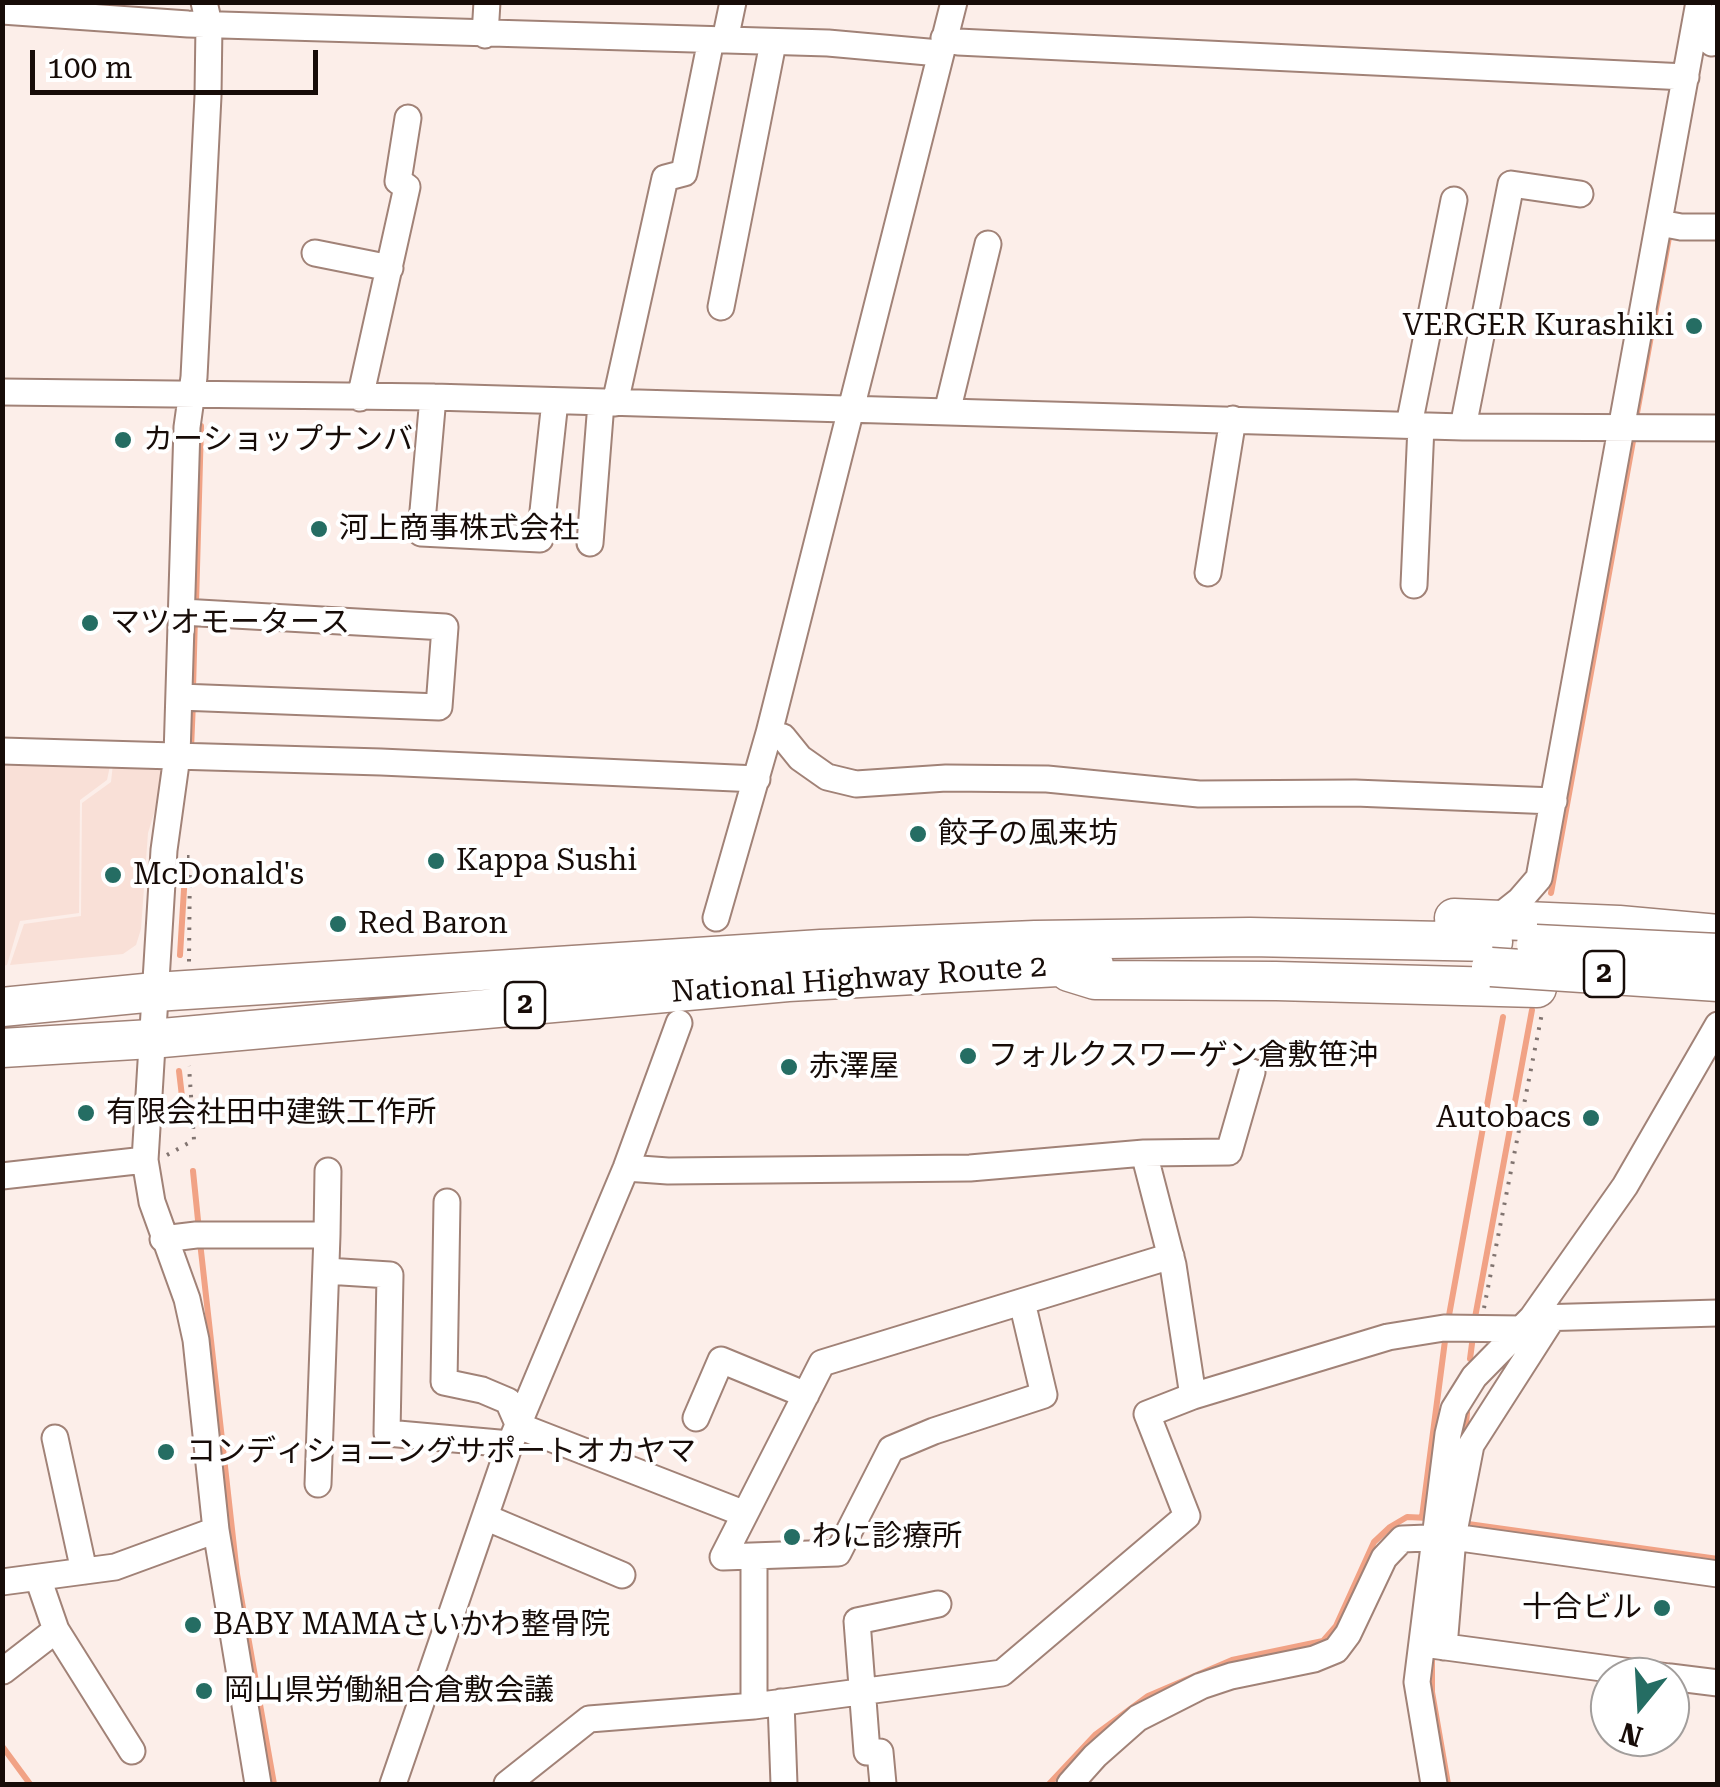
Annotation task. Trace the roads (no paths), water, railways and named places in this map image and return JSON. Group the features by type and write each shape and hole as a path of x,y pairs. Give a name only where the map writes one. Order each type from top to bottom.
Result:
{"highway":[{"path":"1494,943 1618,925 1718,934"},
{"name":"National Highway Route 2","path":"2,1007 155,992 821,949 1035,940 1250,937 1718,953"},
{"name":"National Highway Route 2","path":"2,1048 151,1039 788,982 1047,966 1249,962 1494,943 1718,982"},
{"path":"1047,966 1095,980 1489,985 1718,1001"}],"street":[{"path":"485,35 487,2"},
{"path":"590,543 613,398 665,178 684,173 718,40 732,2"},
{"path":"716,918 757,779 775,735 848,411 947,43 954,2"},
{"path":"1699,2 1706,42"},
{"path":"2,11 485,35 947,43 1686,78"},
{"path":"1494,943 1520,900 1539,878 1547,800 1668,225 1686,78 1718,16"},
{"path":"212,19 192,395 187,426 191,612 188,697 164,850 151,1039 155,1158 152,1202 187,1299 196,1340 216,1530 258,1784"},
{"path":"721,307 773,42"},
{"path":"360,398 407,186 398,181 408,118"},
{"path":"1463,427 1511,184 1580,194"},
{"path":"1414,585 1415,425 1454,200"},
{"path":"1668,225 1718,227"},
{"path":"947,412 988,244"},
{"path":"315,253 390,268"},
{"path":"2,392 555,401 613,398 848,411 1463,427 1718,428"},
{"path":"433,398 421,533 540,539 555,401"},
{"path":"1208,573 1233,420"},
{"path":"188,697 440,707 445,628 191,612"},
{"path":"775,735 827,777 856,784 946,778 1048,779 1199,794 1355,793 1547,800"},
{"path":"2,751 757,779"},
{"path":"392,1784 520,1432 634,1169 679,1023"},
{"path":"1434,1784 1417,1682 1433,1646 1448,1510 1472,1445 1535,1322 1714,1045"},
{"path":"634,1169 970,1168 1144,1153 1229,1152 1252,1072"},
{"path":"1144,1153 1171,1256 1193,1396"},
{"path":"2,1176 155,1158"},
{"path":"318,1484 328,1171"},
{"path":"448,1202 444,1382 482,1390 508,1401 520,1432"},
{"path":"163,1239 327,1235"},
{"path":"1022,1302 1044,1396 891,1449 838,1553 723,1558 822,1363 1171,1256"},
{"path":"326,1271 390,1275 387,1433 520,1432 745,1514"},
{"path":"507,1784 589,1719 754,1706 1002,1673 1187,1516 1147,1414 1193,1396 1388,1337 1535,1322 1718,1313"},
{"path":"696,1418 722,1360 806,1395"},
{"path":"55,1438 84,1571"},
{"path":"1070,1784 1138,1718 1201,1686 1231,1676 1314,1660 1336,1650 1348,1634 1384,1558 1402,1539 1448,1510 1718,1574"},
{"path":"491,1519 622,1575"},
{"path":"2,1582 115,1567 216,1530"},
{"path":"754,1558 754,1706"},
{"path":"38,1578 56,1630 132,1752"},
{"path":"883,1784 880,1752 867,1752 857,1622 938,1604"},
{"path":"4,1671 56,1630"},
{"path":"1433,1646 1590,1667"},
{"path":"1690,1680 1718,1684"},
{"path":"781,1702 784,1784"}],"waterway":[{"path":"1637,413 1670,232"},
{"path":"196,604 201,426"},
{"path":"1551,893 1633,441"},
{"path":"193,689 195,617"},
{"path":"191,749 193,702"},
{"path":"180,955 185,873"},
{"path":"1474,1323 1532,1010"},
{"path":"1448,1321 1503,1017"},
{"path":"179,1071 185,1122"},
{"path":"193,1171 199,1230"},
{"path":"200,1242 237,1574 274,1784"},
{"path":"1422,1517 1446,1333"},
{"path":"1470,1359 1473,1336"},
{"path":"1465,1435 1467,1413"},
{"path":"1049,1784 1095,1735 1148,1696 1232,1660 1323,1641 1336,1626 1374,1542 1407,1517 1429,1518"},
{"path":"1461,1523 1718,1559"},
{"path":"1432,1657 1432,1692 1448,1784"},
{"path":"2,1746 30,1784"}],"place":[{"name":"VERGER Kurashiki","path":"1694,326"},
{"name":"カーショップナンバ","path":"123,440"},
{"name":"河上商事株式会社","path":"319,529"},
{"name":"マツオモータース","path":"90,623"},
{"name":"餃子の風来坊","path":"918,834"},
{"name":"Kappa Sushi","path":"436,861"},
{"name":"McDonald's","path":"113,875"},
{"name":"Red Baron","path":"338,924"},
{"name":"フォルクスワーゲン倉敷笹沖","path":"968,1056"},
{"name":"赤澤屋","path":"789,1067"},
{"name":"有限会社田中建鉄工作所","path":"86,1113"},
{"name":"Autobacs","path":"1591,1118"},
{"name":"コンディショニングサポートオカヤマ","path":"166,1452"},
{"name":"わに診療所","path":"792,1537"},
{"name":"十合ビル","path":"1662,1608"},
{"name":"BABY MAMAさいかわ整骨院","path":"193,1625"},
{"name":"岡山県労働組合倉敷会議","path":"204,1691"}]}
